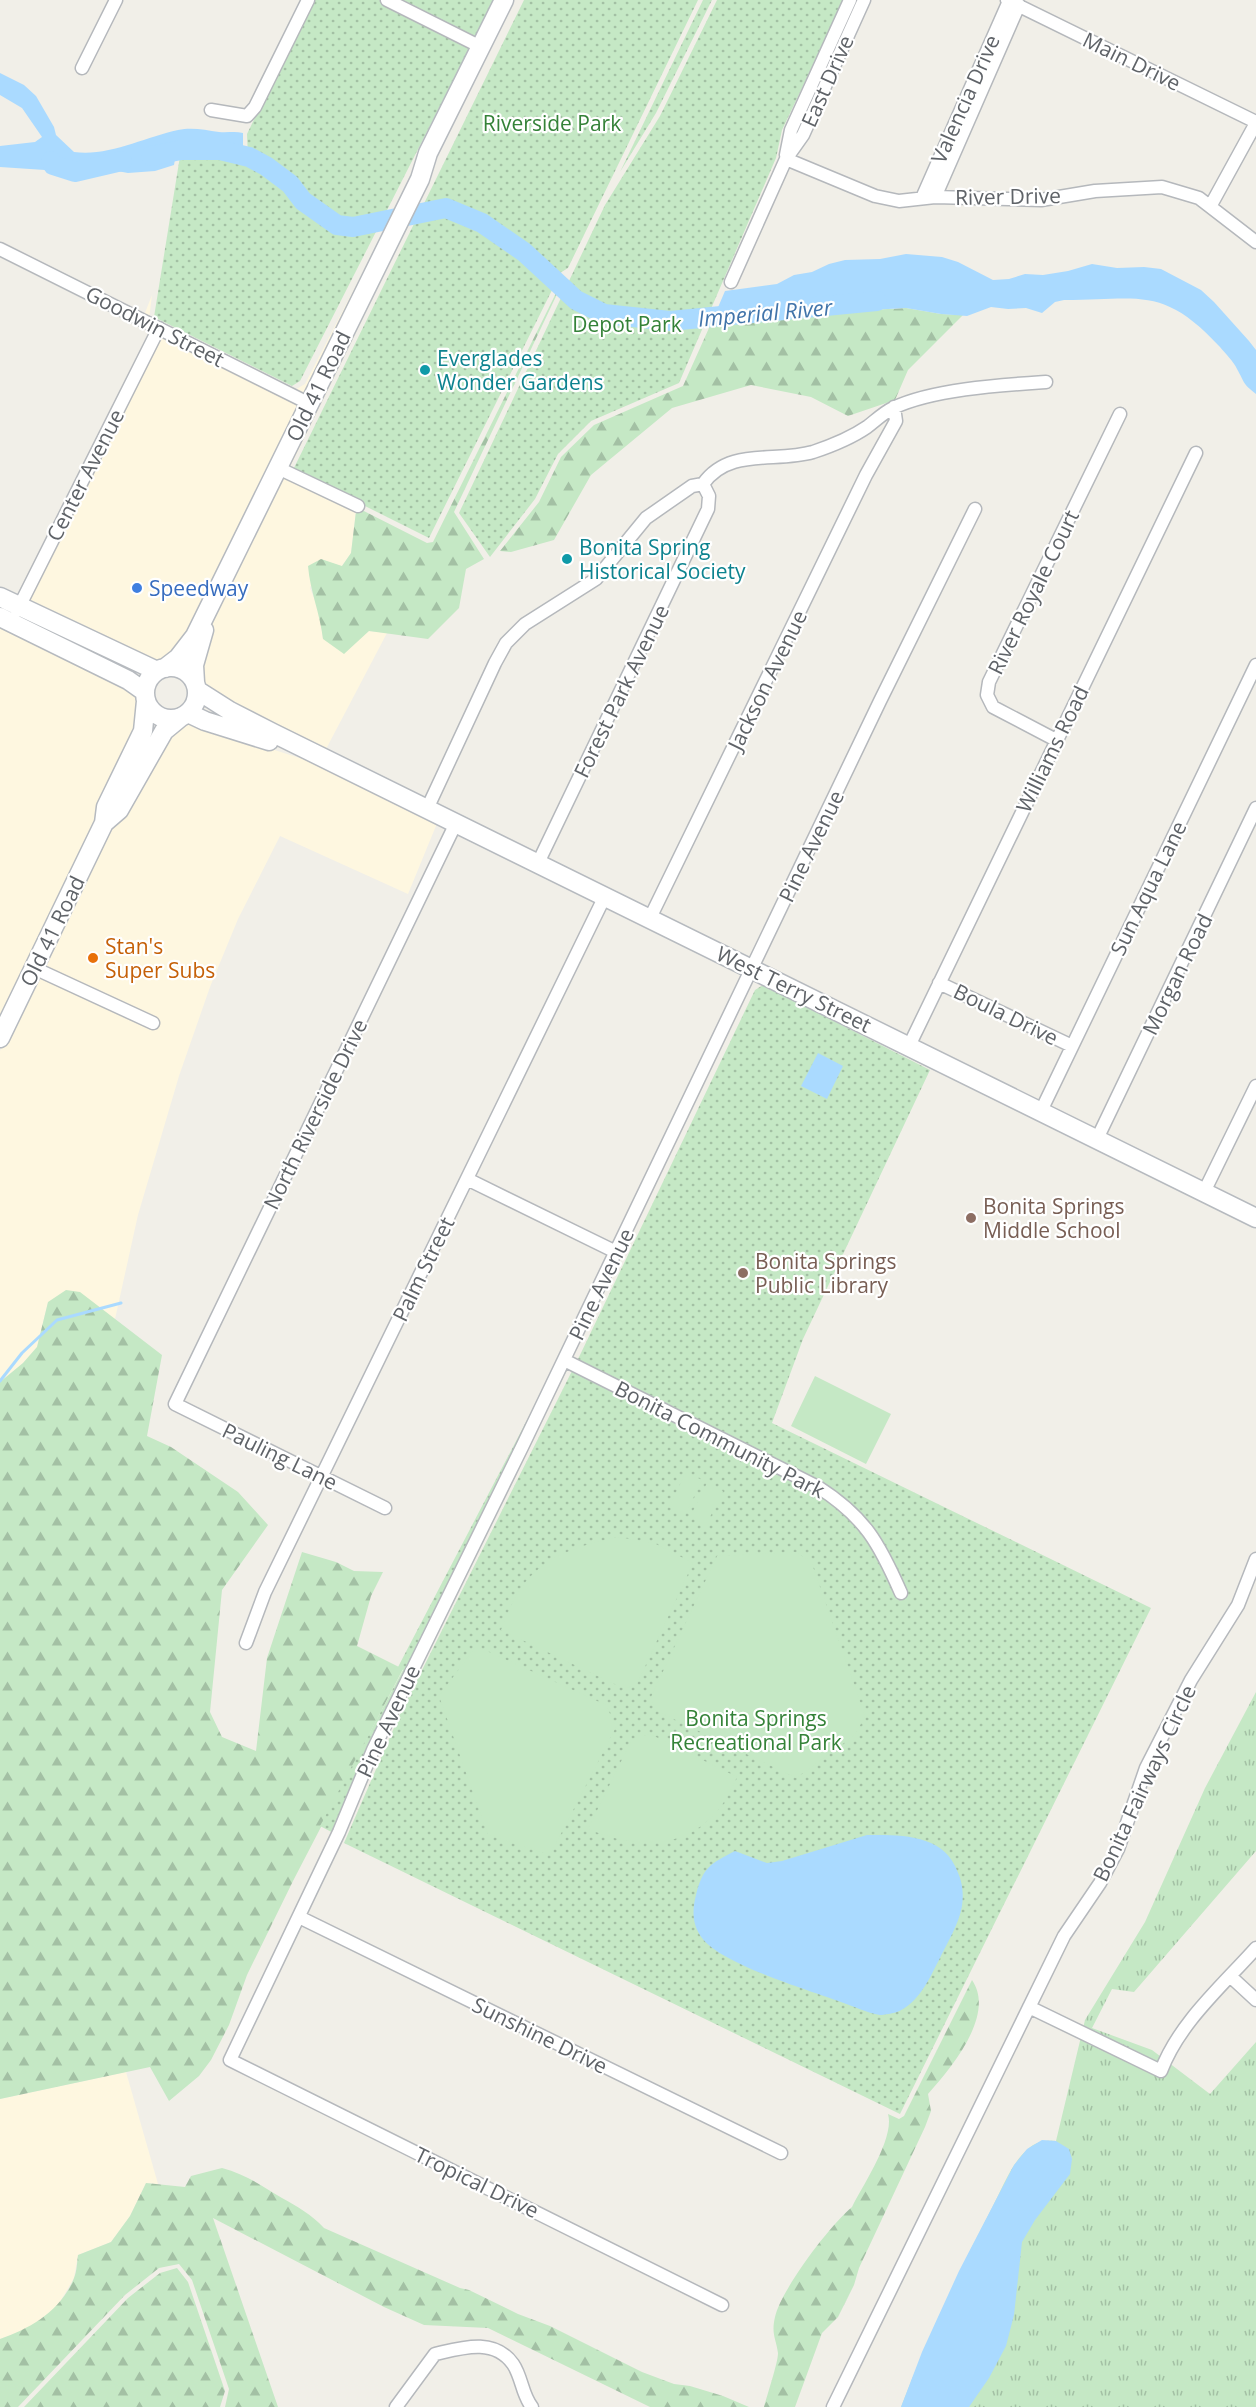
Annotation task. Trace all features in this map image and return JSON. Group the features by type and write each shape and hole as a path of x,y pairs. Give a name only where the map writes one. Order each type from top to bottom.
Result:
{"street":[{"path":"82,68 116,0"},
{"path":"211,110 247,116 255,107 308,0"},
{"path":"387,0 481,47"},
{"name":"Old 41 Road","path":"420,179 428,153 504,0"},
{"name":"Old 41 Road","path":"161,669 178,658 195,636 387,244 420,179 436,157 514,0"},
{"name":"East Drive","path":"786,159 791,130 850,0"},
{"name":"East Drive","path":"731,282 786,159 803,135 864,0"},
{"name":"Main Drive","path":"1012,2 1256,122"},
{"name":"Valencia Drive","path":"928,197 1012,2"},
{"path":"1211,205 1256,122"},
{"name":"River Drive","path":"786,159 874,196 899,201 928,197 1041,200 1095,191 1155,187 1188,193 1211,205 1256,242"},
{"name":"Goodwin Street","path":"0,249 310,404"},
{"name":"Center Avenue","path":"11,615 159,328"},
{"path":"427,809 506,643 525,624 596,579 646,518 692,486 703,484 710,474 731,462 809,453 866,427 894,407 954,392 1046,381"},
{"name":"Jackson Avenue","path":"651,918 896,421 894,407"},
{"name":"River Royale Court","path":"1056,740 993,707 987,695 989,682 1120,414"},
{"path":"866,427 884,442"},
{"name":"Williams Road","path":"909,1046 1196,453"},
{"path":"278,468 358,506"},
{"name":"Forest Park Avenue","path":"538,863 708,509 709,496 703,484"},
{"name":"Pine Avenue","path":"230,2060 300,1917 373,1750 975,509"},
{"name":"Old 41 Road","path":"196,686 194,665 216,594"},
{"path":"0,597 11,615 124,678 146,697"},
{"path":"11,615 161,669 182,669 196,686 194,706 185,715 172,719 160,716 150,708 146,697 147,684 161,669"},
{"name":"Sun Aqua Lane","path":"1041,1111 1256,665"},
{"name":"West Terry Street","path":"196,686 230,711 1256,1218"},
{"name":"Old 41 Road","path":"0,1038 104,823 106,807 143,731 146,697"},
{"name":"Old 41 Road","path":"104,823 119,810 164,731 185,715"},
{"name":"West Terry Street","path":"185,715 331,761"},
{"name":"Morgan Road","path":"1097,1139 1256,808"},
{"name":"North Riverside Drive","path":"175,1404 456,823"},
{"name":"Palm Street","path":"246,1643 265,1592 605,896"},
{"path":"34,968 153,1023"},
{"name":"Boula Drive","path":"939,982 1072,1046"},
{"path":"1204,1192 1256,1086"},
{"path":"467,1179 616,1252"},
{"name":"Bonita Community Park","path":"564,1360 818,1486 844,1505 868,1529 881,1550 901,1593"},
{"name":"Pauling Lane","path":"175,1404 385,1508"},
{"name":"Bonita Fairways Circle","path":"833,2407 1064,1936 1100,1883 1118,1849 1146,1768 1191,1680 1238,1605 1256,1559"},
{"name":"Sunshine Drive","path":"300,1917 781,2153"},
{"path":"1029,2007 1161,2071 1177,2038 1256,1947"},
{"path":"1230,1976 1256,2000"},
{"name":"Tropical Drive","path":"230,2060 722,2305"},
{"path":"396,2407 435,2354 477,2345 497,2350 513,2364 527,2401 532,2407"}],"shaded area":[{"path":"392,221 211,592 174,654 160,663 23,601 155,324 143,318 152,295 149,319 293,391 305,384 388,223"},
{"path":"369,295 370,304 289,470 356,511 351,553 341,567 321,559 310,588 319,611 323,639 369,631 387,633 325,751 203,686 200,665 221,596"},
{"path":"0,624 140,696 138,729 99,821 0,1026"},
{"path":"187,722 328,767 438,821 408,894 280,836 238,919 210,987 179,1076 138,1215 115,1319 107,1314 48,1302 37,1347 23,1363 0,1382 0,1051 108,829 168,735"},
{"path":"126,2072 158,2184 146,2183 130,2216 111,2242 78,2255 74,2278 57,2307 26,2330 0,2339 0,2099"}],"green space":[{"path":"312,0 494,0 300,381 292,386 154,317 181,150 220,150 248,157 247,134"},
{"name":"Riverside Park","path":"524,0 698,0 568,268 552,278 556,282 429,538 293,470"},
{"path":"703,0 712,0 656,113 620,172"},
{"name":"Depot Park","path":"717,0 844,0 782,130 776,158 679,383 591,421 558,454 535,499 490,557 459,513 605,205 660,116"},
{"path":"558,289 454,512 484,559 466,569 459,608 428,639 369,631 344,654 323,639 308,566 321,559 342,566 351,553 356,511 352,505 427,543 433,542"},
{"path":"828,298 845,300 870,310 906,308 963,315 908,370 895,400 848,416 811,397 751,385 672,408 591,475 554,540 511,552 500,551 539,502 561,457 594,425 683,386 713,319 748,311 768,315 795,299 812,301"},
{"name":"Bonita Springs Recreational Park","path":"763,985 930,1070 803,1339 772,1423 1151,1608 900,2114 344,1843 400,1714 580,1355 755,990"},
{"path":"66,1290 80,1292 162,1355 147,1436 171,1447 238,1492 268,1525 222,1590 210,1712 222,1737 256,1751 267,1658 302,1552 336,1562 354,1571 383,1572 371,1596 357,1646 403,1669 293,1881 247,1975 229,2025 211,2060 199,2076 169,2101 150,2067 0,2099 0,1382 23,1363 37,1347 48,1302"},
{"path":"562,1353 573,1358 396,1711 341,1837 320,1826 403,1670 398,1667"},
{"path":"815,1376 891,1414 866,1464 791,1426"},
{"path":"686,1472 702,1480 685,1515 669,1507"},
{"path":"707,1483 723,1491 706,1525 690,1517"},
{"path":"618,1537 654,1543 693,1563 636,1686 623,1688 501,1630 518,1593 541,1567 564,1553"},
{"path":"795,1552 811,1561 865,1716 855,1735 796,1778 655,1710 651,1697 717,1556"},
{"path":"476,1646 606,1705 616,1727 550,1855 488,1835 439,1696"},
{"path":"1256,1692 1256,1851 1134,1992 1112,1989 1092,2028 1152,2050 1210,2094 1256,2042 1256,2407 901,2407 943,2306 1012,2169 1030,2147 1044,2141 1056,2141 1085,2020 1145,1922 1205,1788"},
{"path":"650,1734 737,1777 724,1801 715,1814 701,1826 686,1835 670,1840 638,1842 621,1840 588,1829 632,1739"},
{"path":"972,1980 978,1994 975,2025 958,2056 928,2094 931,2111 925,2127 838,2317 822,2333 795,2407 764,2407 778,2358 774,2328 779,2305 807,2259 852,2207 883,2148 889,2124 888,2114 899,2119 904,2116"},
{"path":"222,2168 260,2185 304,2211 324,2228 550,2326 642,2372 674,2384 690,2386 723,2396 749,2407 650,2407 488,2328 424,2325 384,2307 213,2218 278,2407 225,2407 229,2389 192,2280 179,2264 159,2268 125,2295 18,2407 0,2407 0,2339 34,2324 53,2309 74,2278 78,2255 111,2242 130,2216 146,2183 185,2187 191,2176"},
{"path":"177,2268 188,2282 225,2391 220,2407 24,2407 128,2298 160,2273"}],"water":[{"path":"0,73 24,85 36,96 54,127 56,135 74,152 100,152 165,133 188,129 243,133 243,150 220,144 180,145 177,148 174,165 155,171 128,173 95,167 53,174 45,170 0,167 0,146 35,142 42,137 22,108 0,95"},
{"path":"906,254 942,257 958,262 993,280 1009,279 1025,274 1043,275 1068,271 1092,264 1117,268 1161,269 1201,290 1256,350 1256,394 1246,385 1236,366 1200,327 1165,305 1149,300 1064,300 1055,302 1042,313 1026,308 991,307 967,316 906,308 870,310 845,300 828,298 811,302 795,299 787,302 777,315 751,310 713,319 725,291 777,284 794,275 812,272 845,260 880,259"},
{"path":"818,1053 843,1066 827,1099 801,1086"},
{"path":"867,1835 905,1836 929,1842 948,1855 955,1866 962,1886 962,1906 952,1933 922,1990 905,2008 897,2012 875,2014 746,1967 712,1948 696,1928 694,1906 696,1895 705,1872 719,1859 735,1851 767,1863 782,1861"},
{"path":"1042,2140 1056,2141 1069,2149 1072,2159 1070,2174 1035,2220 1022,2242 1014,2315 1006,2346 989,2378 969,2407 901,2407 922,2352 959,2271 1014,2165 1027,2149"}],"waterway":[{"name":"Imperial River","path":"151,156 181,150 220,150 249,157 266,166 290,184 303,201 337,225 353,227 446,208 482,223 524,252 576,300 604,314 670,321 877,301"},
{"name":"Imperial River","path":"51,161 53,165 75,172 122,161"},
{"path":"0,1381 22,1353 57,1320 121,1303"}],"place":[{"name":"Everglades Wonder Gardens","path":"425,370"},
{"name":"Bonita Spring Historical Society","path":"567,559"},
{"name":"Speedway","path":"137,588"},
{"name":"Stan's Super Subs","path":"93,958"},
{"name":"Bonita Springs Middle School","path":"971,1218"},
{"name":"Bonita Springs Public Library","path":"743,1273"}]}
